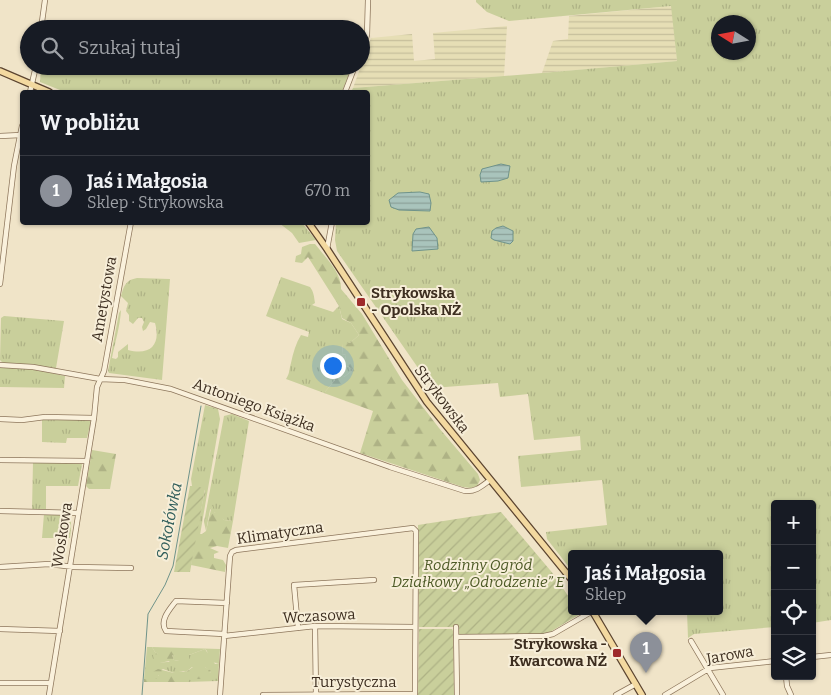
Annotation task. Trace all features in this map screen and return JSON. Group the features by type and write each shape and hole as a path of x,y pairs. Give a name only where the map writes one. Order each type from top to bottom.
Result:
{"main road":[{"path":"0,71 44,90"},
{"name":"Strykowska","path":"310,225 415,386 568,575"},
{"path":"594,615 642,695"}],"street":[{"path":"42,20 46,0"},
{"path":"367,20 368,0"},
{"path":"31,90 34,75"},
{"path":"346,90 352,75"},
{"path":"0,136 20,135 14,166 0,284"},
{"name":"Ametystowa","path":"100,379 104,371 130,225"},
{"path":"327,249 331,225"},
{"name":"Antoniego Książka","path":"0,365 33,367 100,379 125,380 172,388 380,463 465,491 472,492 490,480"},
{"name":"Woskowa","path":"49,695 100,379"},
{"path":"0,419 22,420 42,417 94,418"},
{"path":"0,460 86,461"},
{"path":"0,511 78,513"},
{"name":"Klimatyczna","path":"220,695 230,556 234,550 414,529 416,531 415,627"},
{"path":"0,567 34,564 130,568"},
{"path":"298,628 294,585 374,580"},
{"name":"Wczasowa","path":"226,603 176,601 163,621 163,627 166,631 224,635 314,626 415,627"},
{"path":"456,637 544,636 553,634 587,615"},
{"path":"314,626 316,695"},
{"path":"415,627 416,694"},
{"path":"456,627 457,695"},
{"path":"0,629 60,631"},
{"path":"691,641 723,695"},
{"path":"816,657 831,655"},
{"name":"Jarowa","path":"665,695 708,669 771,661"},
{"path":"787,680 791,695"},
{"path":"0,683 51,683"},
{"path":"616,695 636,684"},
{"name":"Turystyczna","path":"263,695 416,694"}],"shaded area":[{"path":"672,6 677,61 542,73 553,41 568,39 569,16"},
{"path":"507,26 504,76 353,88 358,75 370,75 371,38 412,34 414,61 435,59 433,33"}],"green space":[{"path":"476,0 831,0 831,620 816,622 816,500 771,500 771,627 694,634 688,638 687,615 723,615 723,550 568,550 568,566 547,539 546,532 607,525 602,480 521,487 518,456 581,450 580,436 534,440 528,394 500,397 498,383 432,388 337,251 335,240 336,225 370,225 370,90 352,90 353,88 677,61 671,6 509,21 487,12"},
{"path":"40,75 349,75 343,90 60,90 40,82"},
{"path":"282,225 304,225 316,240 299,243 292,233"},
{"path":"315,244 332,265 339,277 341,289 362,314 402,380 478,474 480,480 477,486 471,488 463,487 360,453 373,411 324,393 335,380 333,374 340,373 344,377 353,370 348,366 343,369 346,355 342,354 343,343 350,343 359,335 351,323 342,318 339,306 308,257 302,263 295,262 296,256 301,254 302,247"},
{"path":"281,277 310,287 315,303 312,305 333,312 339,306 342,319 351,323 359,335 350,343 343,344 342,354 346,355 344,368 348,366 353,370 344,377 333,374 335,380 324,393 286,379 298,341 301,335 308,337 309,332 266,316"},
{"path":"137,278 170,279 162,380 109,373 108,371 121,310 112,358 116,359 118,352 128,344 128,350 148,350 152,347 157,337 155,323 150,322 143,331 144,322 142,318 138,318 133,324 129,321 129,315 126,311 128,303 121,296 126,284 130,280"},
{"path":"4,316 64,321 56,368 3,363 0,360 1,318"},
{"path":"0,367 33,369 65,376 64,388 0,387"},
{"path":"205,405 218,409 220,419 200,535 196,534 205,490 192,486 191,479"},
{"path":"232,414 249,421 233,521 224,520 213,511 213,507 210,510 206,531 204,522 224,416"},
{"path":"42,420 91,421 87,438 67,438 66,443 42,442"},
{"path":"92,450 116,454 110,489 89,489 86,486"},
{"path":"33,462 81,463 78,486 46,486 46,509 32,509"},
{"path":"190,486 205,489 190,572 174,572"},
{"path":"212,505 215,513 220,510 224,520 233,521 228,548 217,546 210,548 219,552 214,554 214,558 223,560 226,565 225,572 191,565 196,534 202,534 206,531"},
{"name":"Rodzinny Ogród Działkowy „Odrodzenie” E","path":"501,512 555,576 568,596 568,615 578,615 550,632 542,634 458,635 458,627 419,627 418,525"},
{"path":"44,514 64,514 68,516 71,522 70,538 42,538"},
{"path":"419,629 452,629 454,695 418,695"},
{"path":"147,647 152,647 159,654 155,663 179,661 174,660 172,655 188,657 205,649 215,664 219,663 218,681 187,682 187,679 211,672 205,667 192,667 186,672 174,673 163,669 156,674 160,676 159,679 144,679"},
{"path":"152,647 220,649 219,663 214,663 210,660 205,649 189,655 189,661 185,662 179,657 172,655 174,660 179,661 180,664 176,668 169,661 151,665 154,660 153,655 158,654"},
{"path":"197,664 211,671 205,679 188,679 187,682 144,682 144,679 159,679 159,675 151,675 151,673 158,669 174,673 176,671 186,672"}],"water":[{"path":"501,164 510,166 508,178 498,181 481,182 480,175 482,169"},
{"path":"420,192 429,194 430,211 399,210 391,207 389,200 398,193"},
{"path":"503,226 513,231 513,241 510,244 491,238 492,231"},
{"path":"429,227 437,238 438,249 412,251 413,234 416,229"}],"waterway":[{"name":"Sokołówka","path":"142,695 148,614 165,585 173,566 201,406"}],"place":[{"name":"Strykowska - Opolska NŻ","path":"361,302"},
{"name":"Strykowska - Kwarcowa NŻ","path":"617,653"},
{"name":"Jaś i Małgosia","path":"646,673"}]}
